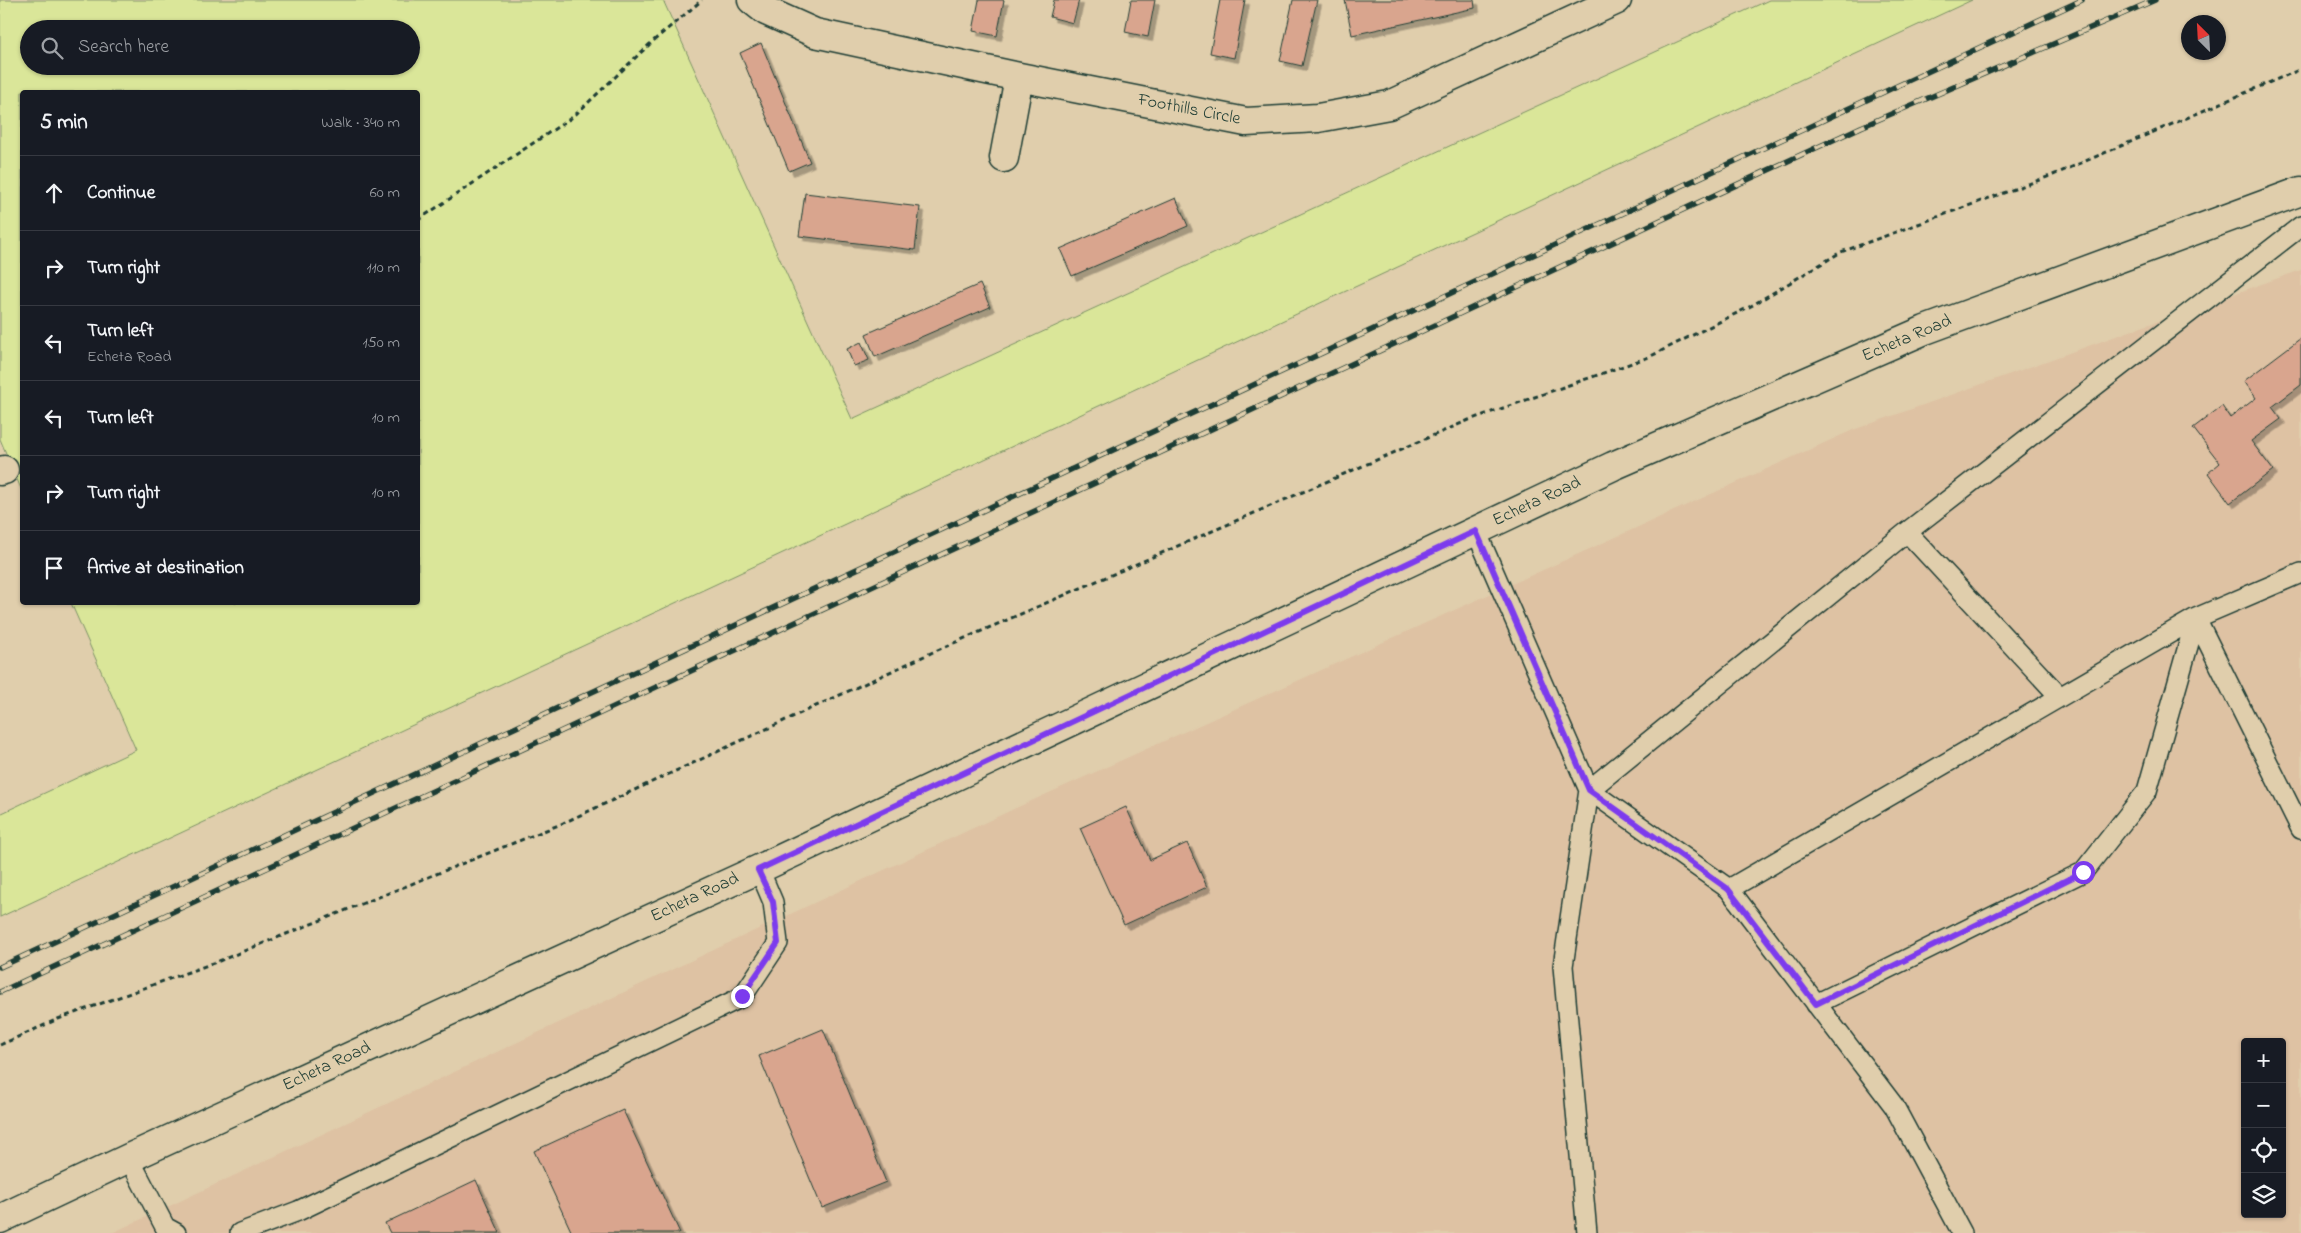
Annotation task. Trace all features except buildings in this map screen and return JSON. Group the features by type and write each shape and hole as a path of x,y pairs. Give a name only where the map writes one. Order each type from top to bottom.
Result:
{"street":[{"name":"Foothills Circle","path":"752,0 766,11 815,34 1246,122 1318,118 1389,105 1617,0"},
{"path":"1004,158 1019,77"},
{"name":"Echeta Road","path":"0,1219 758,870 1613,466 1924,330 2301,191"}],"lane":[{"path":"1587,1233 1563,966 1589,790 1907,532 2301,226"},
{"path":"1476,531 1589,790 1728,889 1894,1106 1962,1233"},
{"path":"1907,532 2060,697"},
{"path":"1728,889 2196,618 2301,573"},
{"path":"2196,618 2301,828"},
{"path":"1816,1004 2083,872 2147,791 2196,618"},
{"path":"240,1233 298,1211 742,996 778,943 773,902 758,870"},
{"path":"129,1158 165,1227 176,1233"}],"path":[{"path":"420,219 574,116 652,42 702,0"},
{"path":"0,1045 58,1019 219,961 561,824 933,652 1469,420 1649,357 1751,306 1841,252 2053,175 2301,69"}],"shaded area":[{"path":"2301,270 2301,1233 112,1233 1018,807 1853,430"}],"green space":[{"path":"0,0 663,0 852,419 1769,0 1972,0 0,917 0,814 136,750 72,605 420,605 420,90 20,90 20,486 0,439"}],"railway":[{"path":"0,967 2082,0"},
{"path":"0,992 1861,127 2155,0"}],"route":[{"path":"742,996 778,943 773,902 758,870 1476,531 1589,790 1728,889 1816,1004 2083,872"}]}
